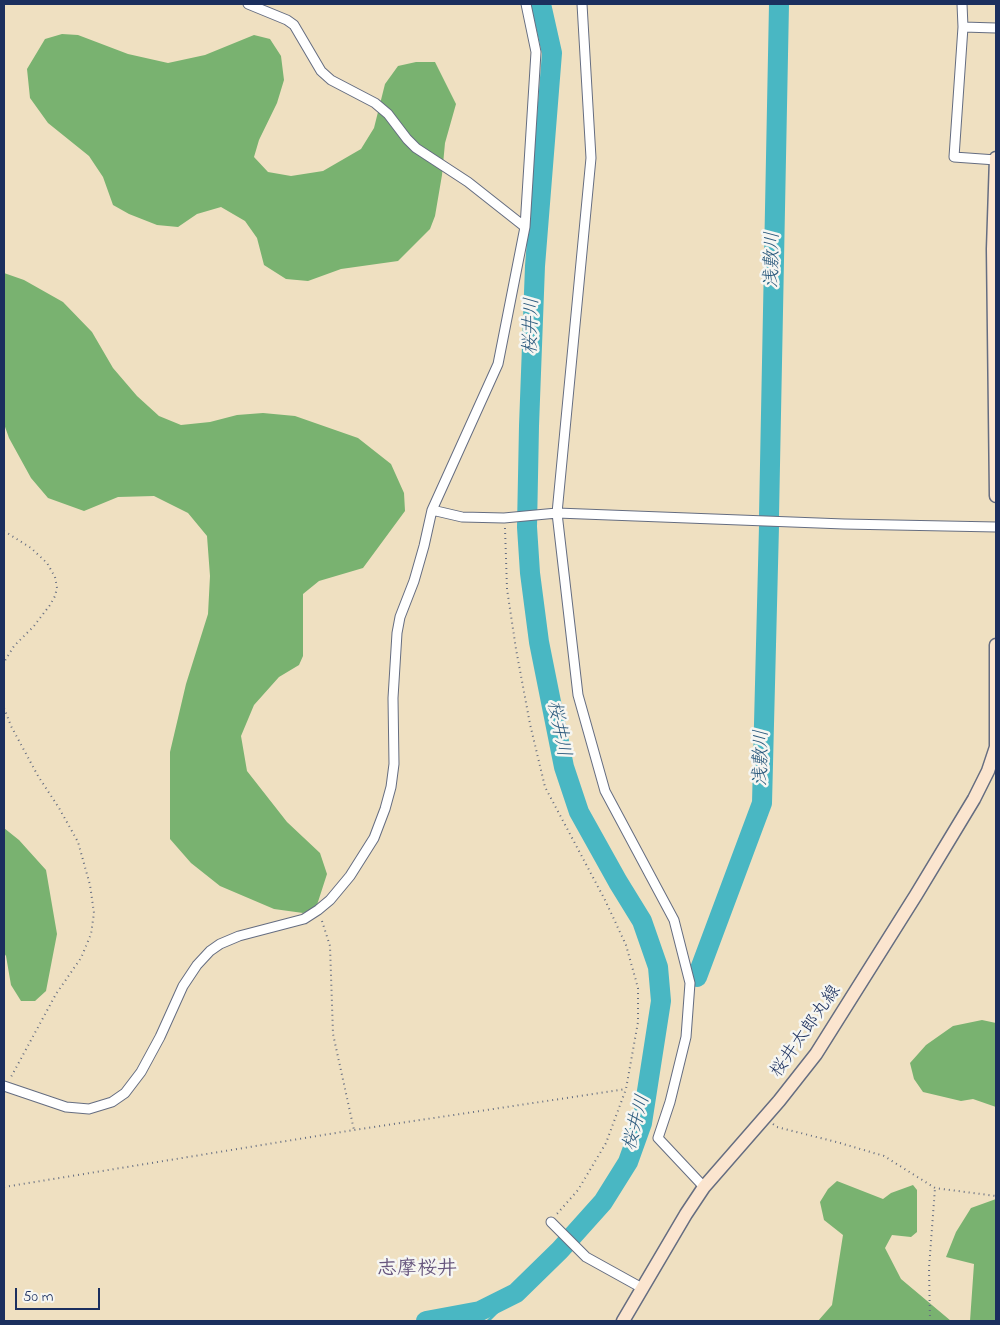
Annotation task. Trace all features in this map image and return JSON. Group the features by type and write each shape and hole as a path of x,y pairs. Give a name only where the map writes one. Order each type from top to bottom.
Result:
{"main road":[{"path":"996,159 993,249 996,496"},
{"name":"桜井太郎丸線","path":"623,1321 704,1187 766,1117 816,1054 957,829 988,771 996,747 996,645"}],"street":[{"path":"248,4 287,20 294,25 321,71 331,80 375,103 388,114 416,148 468,182 525,227"},
{"path":"5,1086 50,1103 72,1108 89,1109 112,1102 125,1093 141,1072 160,1037 183,986 197,965 210,951 220,944 239,936 304,919 318,910 330,900 363,857 374,838 391,787 394,764 393,698 397,633 400,617 414,581 432,510 498,364 525,227 536,52 526,4"},
{"path":"582,4 591,158 557,513 578,695 605,791 674,920 690,983 686,1037 670,1102 658,1138 704,1187"},
{"path":"962,4 963,27 954,157 996,159"},
{"path":"963,27 996,28"},
{"path":"432,510 462,517 504,518 557,513 844,524 996,527"},
{"path":"551,1222 586,1257 642,1288"}],"path":[{"path":"504,518 508,598 530,724 545,787 626,945 638,988 638,1022 626,1089 606,1142 578,1190 551,1222"},
{"path":"4,531 31,548 47,563 55,577 57,588 50,605 34,626 14,646 4,662"},
{"path":"4,708 11,726 38,776 78,842 90,886 94,913 91,934 81,958 56,994 5,1086"},
{"path":"318,910 330,946 332,1034 354,1130"},
{"path":"4,1187 354,1130 626,1089"},
{"path":"766,1117 777,1127 884,1156 935,1188 996,1196"},
{"path":"930,1321 929,1268 935,1188"}],"green space":[{"path":"62,34 78,35 128,54 168,63 205,55 254,35 270,39 281,56 284,80 277,103 259,140 254,157 268,172 291,176 323,171 361,149 374,128 385,84 398,66 416,62 435,62 456,104 445,143 435,216 430,229 398,261 341,269 308,281 286,279 264,265 257,238 245,221 221,207 197,214 178,227 157,225 129,214 113,205 103,177 89,156 48,123 30,98 27,69 45,39"},
{"path":"4,273 24,280 63,302 92,332 113,368 137,396 159,416 181,425 210,422 237,415 263,413 295,416 358,438 391,464 404,493 405,511 363,568 319,581 303,594 303,656 299,665 279,677 254,705 241,736 247,771 287,822 320,853 327,874 316,908 303,913 274,909 220,886 191,863 170,839 170,752 186,684 208,614 210,576 207,536 188,513 154,496 118,497 84,511 48,498 31,478 9,438 4,424"},
{"path":"4,828 19,840 46,870 57,934 46,991 35,1001 21,1001 11,985 4,953"},
{"path":"982,1020 996,1023 996,1107 973,1099 961,1101 923,1092 914,1079 910,1063 926,1045 953,1026"},
{"path":"837,1181 883,1199 891,1193 913,1185 917,1190 917,1232 911,1237 892,1235 885,1248 901,1279 951,1321 818,1321 832,1305 843,1235 824,1220 820,1202 828,1189"},
{"path":"996,1199 996,1321 970,1321 974,1264 946,1257 956,1232 971,1208"}],"waterway":[{"name":"桜井川","path":"426,1321 480,1311 516,1293 560,1250 603,1202 628,1162 642,1123 661,1001 658,967 642,921 579,812 564,767 539,642 530,573 527,527 535,266 552,53 541,4"},
{"name":"浅敷川","path":"769,516 779,4"},
{"name":"浅敷川","path":"697,977 762,803 769,526"},
{"path":"488,1321 516,1293"}],"district":[{"name":"志摩桜井","path":"417,1271"}]}
